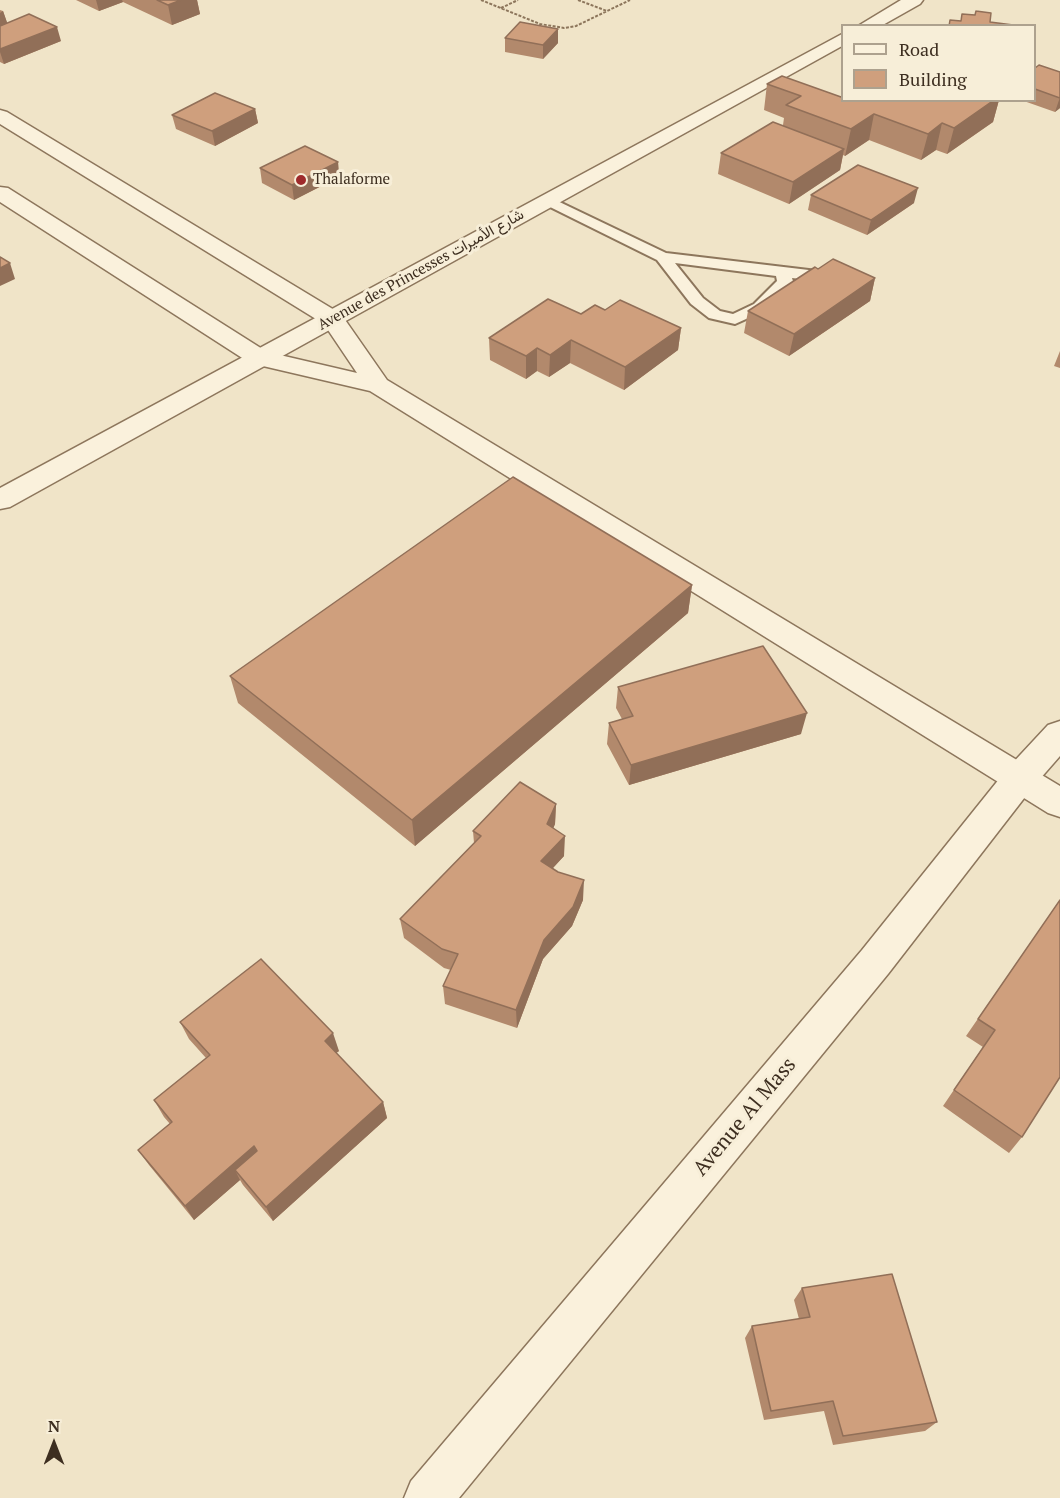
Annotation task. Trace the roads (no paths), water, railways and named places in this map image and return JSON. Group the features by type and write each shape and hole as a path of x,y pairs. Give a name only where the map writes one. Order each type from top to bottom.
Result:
{"street":[{"path":"871,24 914,0"},
{"name":"Avenue des Princesses شارع الأميرات","path":"0,500 841,40"},
{"path":"0,116 333,319 378,385"},
{"path":"0,193 260,358 378,385 1060,803"},
{"name":"Avenue Al Mass","path":"428,1498 526,1377 875,962 1020,778 1060,734"}],"lane":[{"path":"547,200 662,257 784,273 831,276 850,285"},
{"path":"662,257 697,301 715,315 735,319 760,307 779,290 785,282 784,273"}],"place":[{"name":"Thalaforme","path":"301,180"}]}
